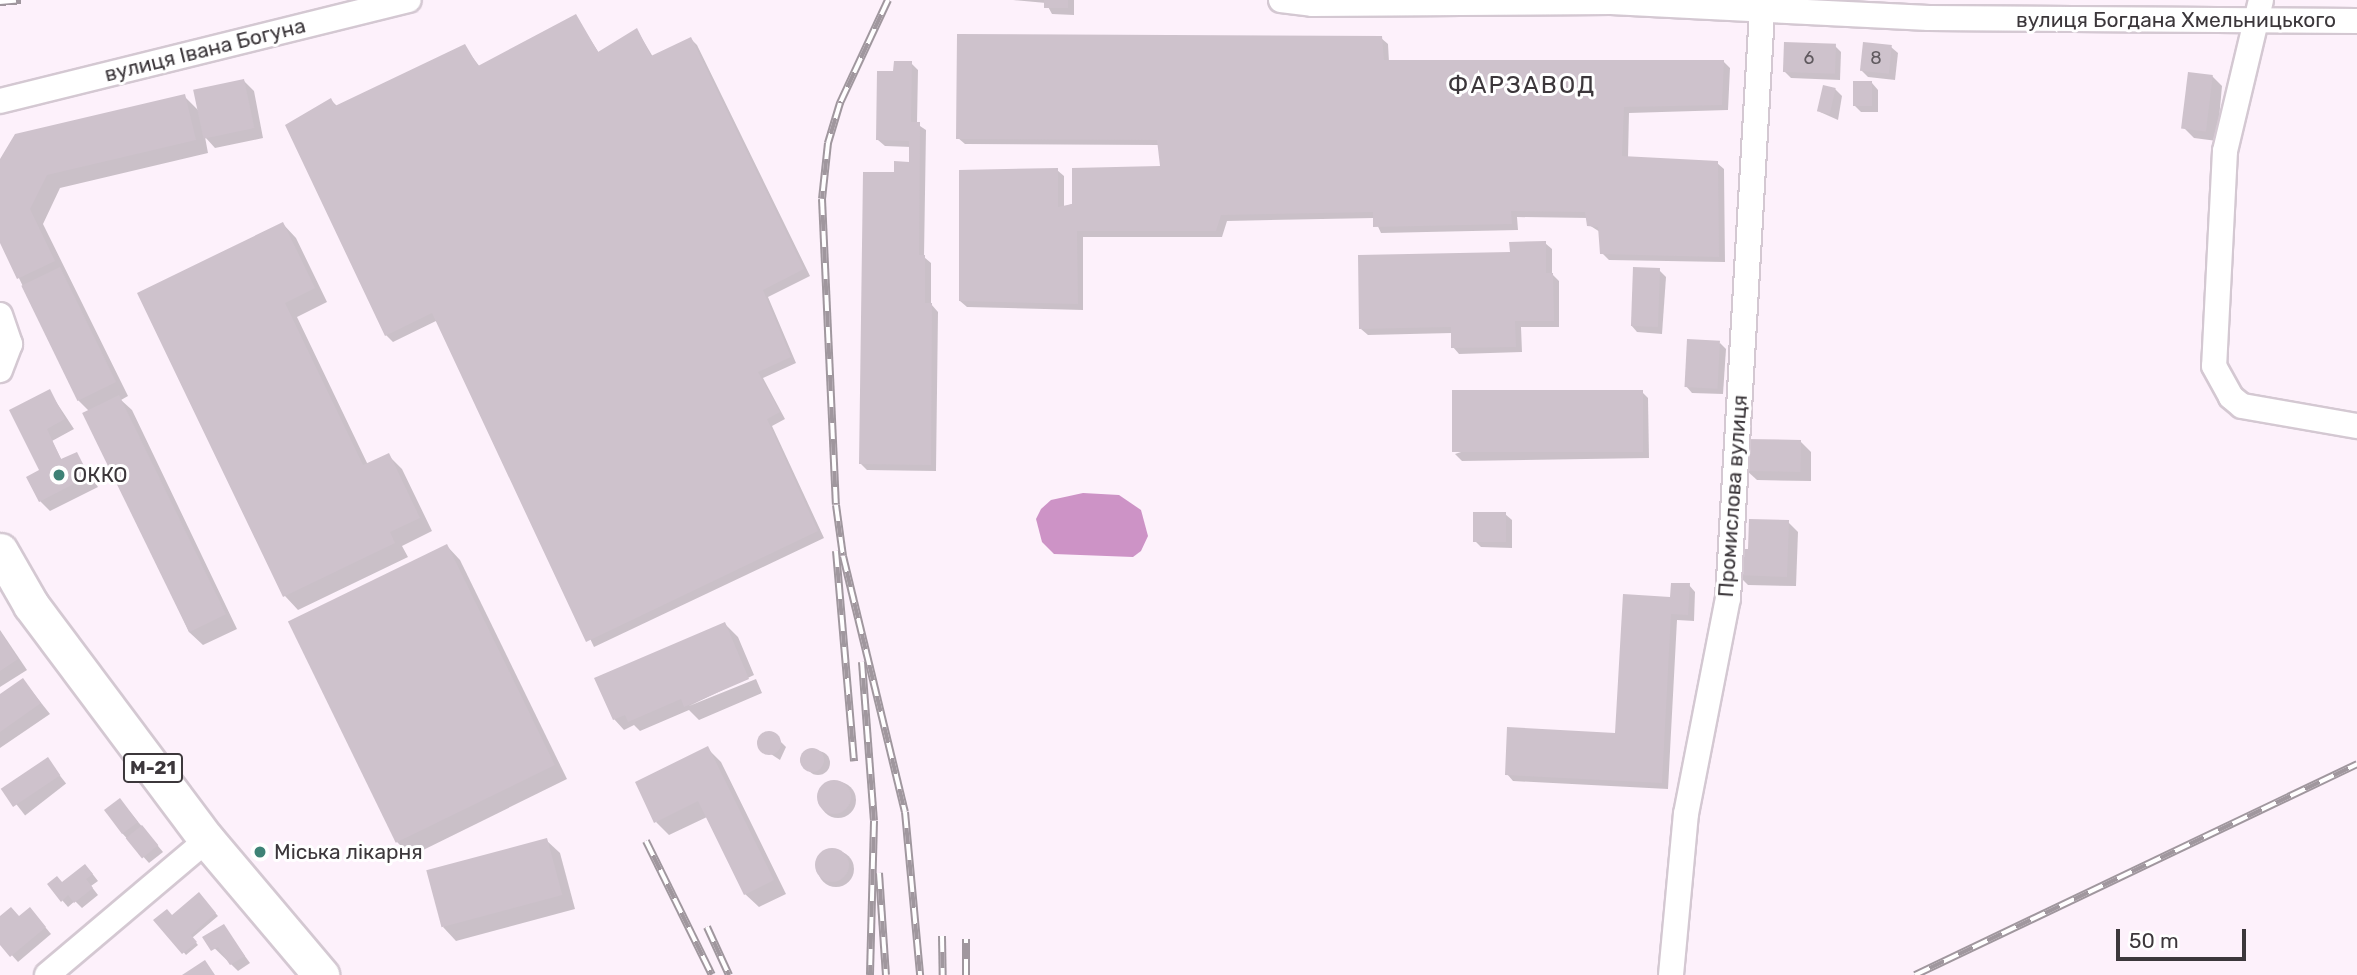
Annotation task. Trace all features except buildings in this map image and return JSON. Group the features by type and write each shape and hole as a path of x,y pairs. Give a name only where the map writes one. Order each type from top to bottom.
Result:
{"highway":[{"name":"М-21","path":"0,551 31,605 207,840 321,975"}],"street":[{"name":"вулиця Івана Богуна","path":"0,101 409,0"},
{"name":"вулиця Богдана Хмельницького","path":"1281,0 1312,4 1611,1 1762,12 2258,10 2357,21"},
{"path":"2258,10 2225,151 2214,366 2231,397 2242,406 2357,426"},
{"name":"Промислова вулиця","path":"1672,975 1686,814 1728,597 1762,12"},
{"path":"0,315 10,344 0,370"},
{"path":"47,975 207,840"}],"shaded area":[{"path":"1083,493 1119,495 1141,510 1148,536 1141,551 1133,557 1054,554 1042,542 1036,519 1041,509 1051,500"}],"railway":[{"path":"0,2 21,0"},
{"path":"888,0 840,103 828,143 822,199 836,505 843,556 905,812 920,975"},
{"path":"836,551 854,761"},
{"path":"862,662 874,821 870,975"},
{"path":"1915,975 2357,764"},
{"path":"646,841 712,975"},
{"path":"879,873 886,975"},
{"path":"707,927 729,975"},
{"path":"942,936 943,975"},
{"path":"966,939 966,975"}],"place":[{"name":"ОККО","path":"59,475"},
{"name":"Міська лікарня","path":"260,852"}],"district":[{"name":"ФАРЗАВОД","path":"1522,86"}]}
